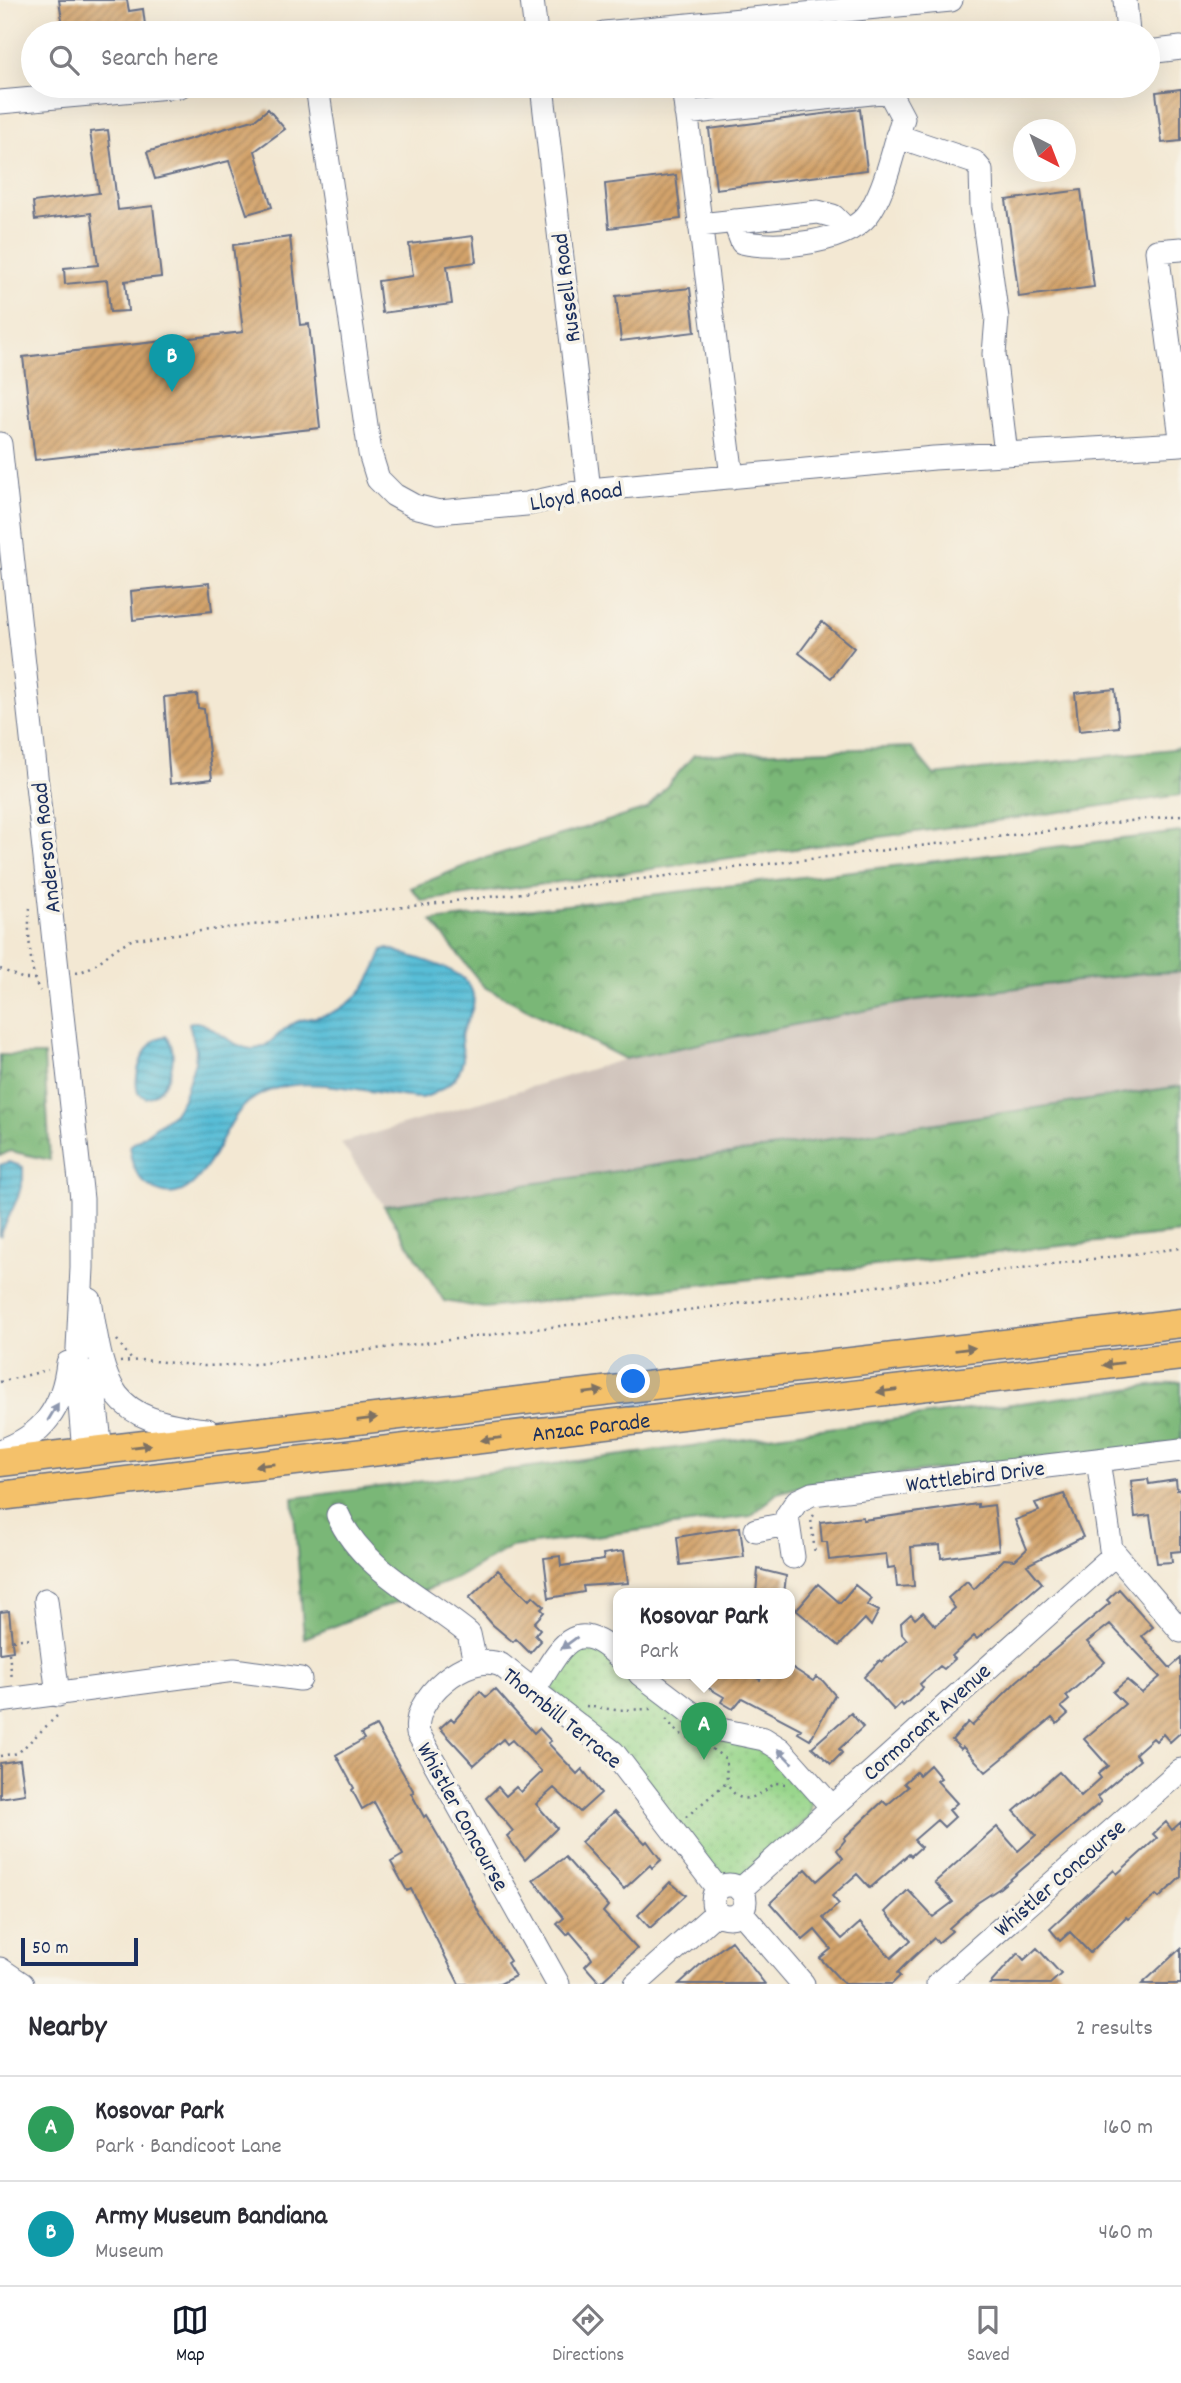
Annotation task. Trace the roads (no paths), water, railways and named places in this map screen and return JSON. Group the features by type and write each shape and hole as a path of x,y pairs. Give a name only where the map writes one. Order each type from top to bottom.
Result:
{"main road":[{"name":"Anzac Parade","path":"0,1462 1181,1323"},
{"name":"Anzac Parade","path":"0,1496 1181,1356"},
{"path":"92,1452 96,1485"}],"street":[{"path":"533,0 535,21"},
{"path":"852,21 951,0"},
{"path":"1125,0 1127,21"},
{"path":"1160,51 1181,48"},
{"path":"0,102 45,98"},
{"name":"Lloyd Road","path":"319,98 370,453 378,479 394,495 414,506 439,512 526,504 589,490 1006,454 1181,444"},
{"name":"Russell Road","path":"543,98 589,490"},
{"path":"684,98 732,477"},
{"path":"686,113 812,98"},
{"path":"701,225 734,221 742,242 760,246 817,241 860,223 872,209 903,118 893,98"},
{"path":"897,136 974,162 981,170 982,207 997,318 994,354 1006,454"},
{"path":"1181,248 1157,251 1181,438"},
{"name":"Anderson Road","path":"0,444 79,1165 92,1452"},
{"name":"Anderson Road","path":"82,1260 101,1366 120,1400 143,1417 166,1425 237,1434"},
{"name":"Anderson Road","path":"0,1451 31,1436 47,1422 60,1402 82,1260"},
{"name":"Wattlebird Drive","path":"786,1524 794,1504 812,1494 1181,1450"},
{"path":"1098,1460 1108,1540 1114,1555 1181,1631"},
{"path":"338,1515 350,1538 373,1562 469,1634 475,1662"},
{"path":"756,1531 786,1524 793,1557"},
{"name":"Cormorant Avenue","path":"636,1984 831,1806 1114,1555"},
{"path":"46,1600 59,1704"},
{"path":"534,1690 562,1646 574,1638 585,1636 598,1639 613,1652"},
{"name":"Thornbill Terrace","path":"475,1662 501,1665 613,1752 729,1901 803,1984"},
{"name":"Whistler Concourse","path":"475,1662 458,1671 423,1704 417,1717 418,1733 558,1984"},
{"path":"7,1700 59,1704 234,1670 300,1679"},
{"path":"647,1679 711,1728 764,1739 780,1749 831,1806"},
{"name":"Whistler Concourse","path":"938,1984 1181,1770"},
{"path":"0,1969 22,1984"}],"water":[{"path":"388,948 452,971 461,976 471,989 474,1001 461,1035 463,1056 454,1079 422,1098 328,1085 290,1085 274,1089 257,1096 242,1108 205,1169 182,1191 167,1194 150,1187 141,1179 131,1158 130,1146 174,1113 183,1099 196,1050 189,1023 203,1024 235,1044 258,1048 296,1022 329,1014 349,1003 364,988 383,950"},
{"path":"166,1036 173,1051 171,1070 161,1088 146,1098 138,1093 137,1085 142,1058 152,1043"},
{"path":"9,1162 23,1167 23,1179 0,1236 0,1165"}],"place":[{"name":"Army Museum Bandiana","path":"172,392"},
{"name":"Kosovar Park","path":"704,1760"}]}
